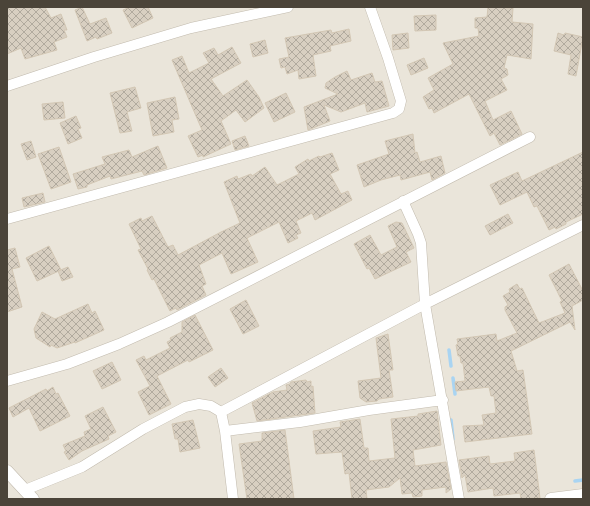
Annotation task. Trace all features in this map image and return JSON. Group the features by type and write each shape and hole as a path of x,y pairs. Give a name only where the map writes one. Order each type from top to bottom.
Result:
{"street":[{"path":"8,82 191,28 288,7"},
{"path":"7,219 393,113 399,109 401,101 370,7"},
{"path":"7,381 67,364 119,344 168,322 530,137"},
{"path":"404,201 421,243 426,304 459,499"},
{"path":"222,412 426,304 583,225"},
{"path":"225,431 300,422 369,410 442,400"},
{"path":"9,476 29,495 82,467 144,429 185,407 199,404 211,406 222,412"},
{"path":"222,412 234,499"},
{"path":"552,499 583,495"}],"shaded area":[{"path":"7,7 583,7 583,499 7,499"}],"building":[{"path":"7,7 45,7 51,18 61,14 67,30 64,30 67,37 54,42 57,50 25,59 21,48 7,54"},
{"path":"82,7 90,24 106,18 112,33 87,41 75,10"},
{"path":"130,7 148,7 153,18 132,28 123,10"},
{"path":"488,7 513,8 512,22 533,24 531,59 507,55 504,68 507,69 508,75 501,79 507,90 485,101 493,120 511,111 522,134 500,145 494,133 490,136 469,94 434,113 432,108 429,109 423,97 434,90 428,78 453,64 443,43 479,36 478,28 475,28 475,18 487,17"},
{"path":"436,15 436,30 415,31 414,16"},
{"path":"349,29 351,41 330,46 331,51 313,55 316,76 299,79 298,70 287,74 285,67 281,68 279,59 289,57 285,38 331,30 332,33"},
{"path":"408,33 409,48 393,50 392,35"},
{"path":"558,33 583,37 576,76 568,74 571,55 554,51"},
{"path":"265,40 268,53 253,57 250,44"},
{"path":"232,47 241,63 211,79 223,96 247,80 259,97 264,108 245,122 236,110 221,121 231,144 203,157 203,155 198,157 188,136 202,130 172,60 182,56 189,73 209,63 203,53 214,48 218,55"},
{"path":"424,58 428,68 411,75 407,65"},
{"path":"347,71 351,80 372,73 375,82 382,81 389,106 367,112 365,103 341,112 324,105 330,121 308,130 304,107 338,94 325,88 326,83"},
{"path":"135,87 141,108 127,112 132,131 120,133 110,93"},
{"path":"286,93 295,112 274,122 265,103"},
{"path":"175,97 179,119 172,120 174,132 153,136 147,103"},
{"path":"63,102 65,118 44,120 42,104"},
{"path":"76,116 81,128 78,129 82,138 68,144 60,123"},
{"path":"413,134 415,153 417,152 420,162 441,156 445,173 432,180 430,172 401,180 400,175 381,180 364,187 357,165 389,154 385,141"},
{"path":"245,136 249,146 235,150 232,141"},
{"path":"31,141 36,157 27,160 21,144"},
{"path":"158,146 167,168 144,175 142,171 111,179 110,176 87,185 87,187 78,189 73,174 105,164 102,157 129,150 132,157"},
{"path":"59,147 71,182 51,189 38,154"},
{"path":"583,152 583,214 566,222 566,224 556,229 555,227 549,230 537,206 534,207 527,192 500,205 490,185 518,172 522,181"},
{"path":"332,153 339,170 330,174 341,194 348,191 352,200 315,220 312,213 296,221 301,233 296,235 298,238 288,243 279,222 247,238 258,262 231,274 222,253 199,265 206,284 202,286 206,295 177,310 176,308 170,311 154,279 152,280 147,270 148,269 138,250 141,249 129,224 141,218 142,221 152,216 168,247 173,245 178,255 240,223 224,182 237,176 238,179 251,174 252,176 265,167 277,185 299,174 295,167 308,159 309,161 319,156"},
{"path":"43,193 45,202 24,207 22,198"},
{"path":"508,214 513,223 490,235 485,226"},
{"path":"396,222 402,223 414,248 406,252 411,262 375,279 369,268 367,269 354,244 370,235 381,255 397,247 388,226"},
{"path":"49,246 61,270 37,281 26,258"},
{"path":"15,248 20,267 12,269 22,307 7,312 7,250"},
{"path":"569,264 583,291 583,300 572,306 575,330 570,322 511,351 517,371 523,370 532,434 465,442 463,426 484,425 482,415 496,413 494,396 491,396 489,387 456,391 455,382 465,381 463,363 461,363 460,356 458,356 456,345 458,344 457,339 496,334 497,341 517,333 505,310 505,307 508,305 503,296 510,292 509,289 517,284 520,289 522,288 539,323 565,313 560,302 562,301 549,275"},
{"path":"68,267 73,277 62,281 58,271"},
{"path":"246,300 259,326 243,334 230,309"},
{"path":"88,304 92,313 95,311 104,330 75,343 57,348 51,345 50,347 36,338 34,329 42,312 55,319"},
{"path":"195,315 213,350 189,362 188,360 157,376 171,404 149,415 138,392 150,386 136,360 144,356 146,360 170,348 167,342 171,340 170,338 182,332 182,322"},
{"path":"388,334 393,370 389,370 393,397 366,402 360,398 358,381 381,378 376,338"},
{"path":"112,362 121,380 102,389 93,371"},
{"path":"221,368 228,378 215,387 208,377"},
{"path":"306,380 307,382 311,381 311,387 313,386 315,413 257,421 252,403 273,392 287,390 286,385 290,384 291,382"},
{"path":"53,387 56,394 58,393 70,416 40,431 29,408 13,417 9,408 46,389 47,391"},
{"path":"103,407 116,432 108,436 109,439 82,451 69,460 64,452 66,451 63,445 85,436 84,432 91,429 85,416"},
{"path":"437,411 441,445 413,450 415,466 446,462 451,489 446,493 446,487 422,490 422,496 413,497 412,493 402,494 400,478 389,487 366,490 367,499 352,499 349,473 345,474 342,452 316,454 313,431 341,427 340,422 360,419 364,448 368,448 369,461 395,458 391,419 418,416 418,414"},
{"path":"193,420 200,448 180,452 178,439 175,439 172,424"},
{"path":"285,430 294,499 247,499 239,444 262,441 262,433"},
{"path":"534,450 540,498 521,499 520,493 494,496 493,488 468,492 465,475 462,478 459,460 489,456 490,464 515,461 514,453"}],"waterway":[{"path":"449,350 451,366"},
{"path":"453,378 455,394"},
{"path":"451,420 453,439"},
{"path":"575,481 583,480"}]}
